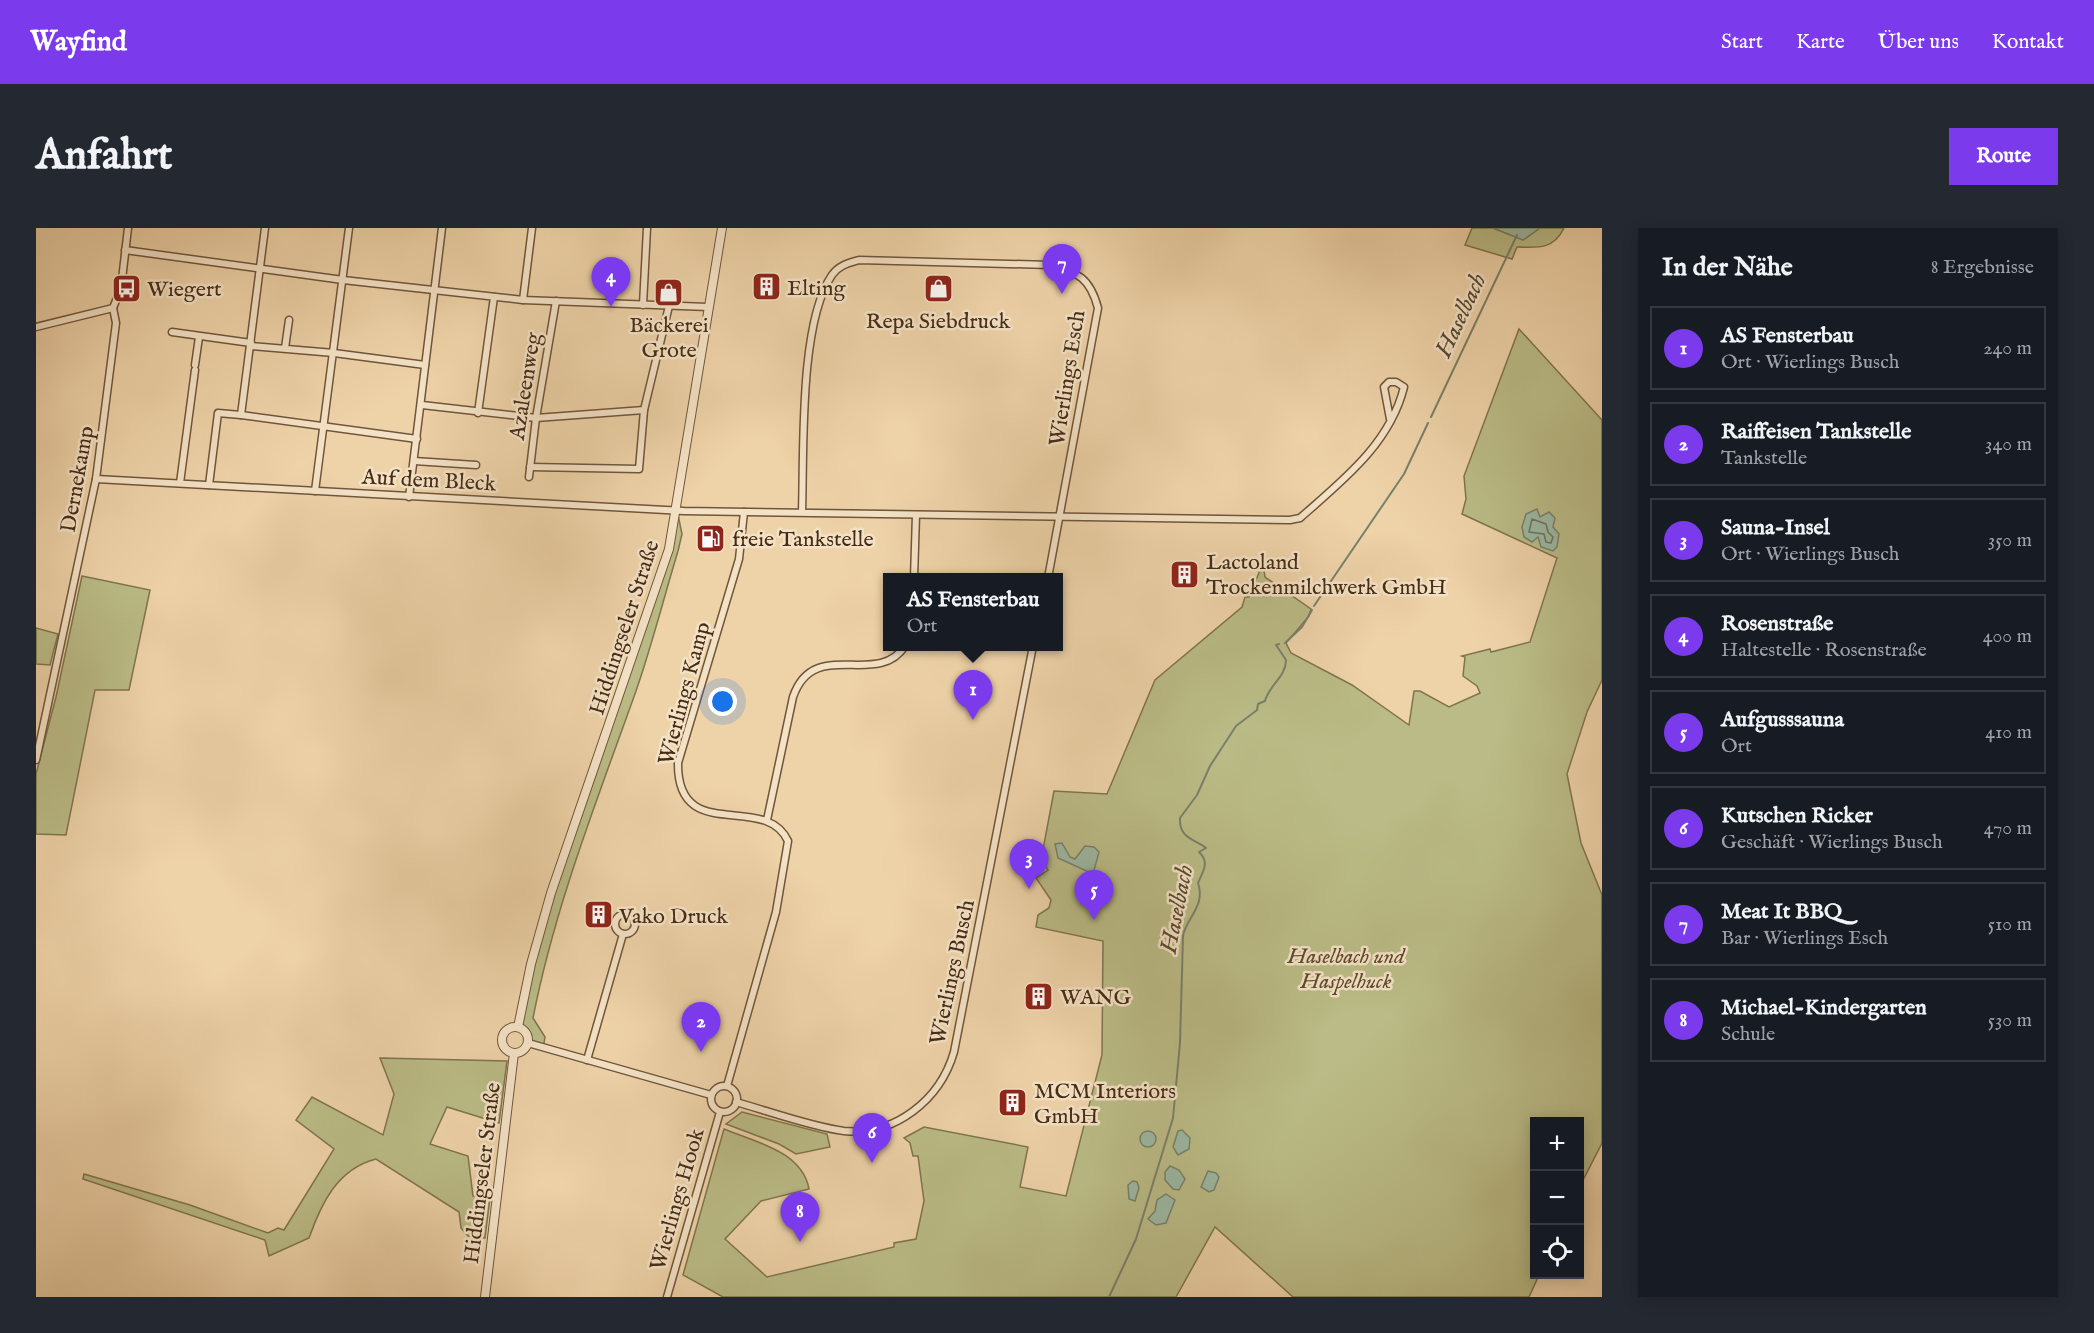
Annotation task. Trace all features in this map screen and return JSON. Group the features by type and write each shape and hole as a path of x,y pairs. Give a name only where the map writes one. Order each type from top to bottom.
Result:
{"street":[{"name":"Dernekamp","path":"36,760 96,479 116,323 113,308 121,288 128,228"},
{"path":"241,415 265,228"},
{"path":"315,491 349,228"},
{"path":"409,497 442,228"},
{"path":"523,300 532,228"},
{"path":"643,304 647,228"},
{"name":"Hiddingseler Straße","path":"518,1027 531,964 551,893 665,560 677,510 722,228"},
{"path":"125,250 343,280 523,300 708,307"},
{"name":"Wierlings Esch","path":"802,512 806,369 819,304 832,275 843,265 859,260 880,260 1050,265 1070,270 1092,288 1098,308 1096,327 1060,518"},
{"path":"478,413 494,297"},
{"name":"Azaleenweg","path":"529,477 536,418 556,301"},
{"path":"530,467 639,469 644,410 669,306"},
{"path":"36,327 113,308"},
{"path":"285,348 289,320"},
{"path":"172,332 251,345 424,365"},
{"path":"180,483 199,337"},
{"path":"677,510 1290,520 1300,518 1367,458 1390,419 1404,387 1396,382 1389,382 1384,387 1390,419"},
{"path":"422,405 536,418 644,410"},
{"path":"209,485 218,413 325,425 417,439"},
{"path":"414,461 476,465"},
{"name":"Auf dem Bleck","path":"96,479 677,510"},
{"name":"Wierlings Kamp","path":"744,512 738,559 678,763 678,781 685,795 696,807 709,813 767,820"},
{"path":"914,573 916,515"},
{"path":"1049,573 1060,518"},
{"path":"727,1086 776,912 788,841 783,831 767,820 793,697 799,684 812,671 822,666 875,665 891,661 900,651"},
{"name":"Wierlings Busch","path":"736,1102 842,1131 862,1131 896,1121 914,1111 940,1085 954,1052 1033,651"},
{"path":"587,1060 622,934"},
{"path":"518,1027 527,1033 528,1043 523,1051 514,1053 505,1048 502,1040 505,1031 518,1027"},
{"path":"528,1043 711,1095"},
{"name":"Hiddingseler Straße","path":"485,1297 514,1053"},
{"path":"727,1086 734,1091 736,1102 729,1111 720,1112 712,1105 711,1095 717,1088 727,1086"},
{"name":"Wierlings Hook","path":"667,1297 720,1112"}],"green space":[{"path":"1472,228 1493,228 1523,240 1540,228 1564,228 1551,244 1517,247 1512,259 1465,245"},
{"name":"Haselbach und Haspelhuck","path":"1519,329 1602,420 1602,680 1587,712 1567,774 1581,843 1602,895 1602,1143 1584,1178 1584,1117 1530,1117 1530,1279 1537,1279 1529,1297 1293,1297 1215,1227 1176,1297 723,1297 683,1275 724,1129 763,1144 787,1157 805,1176 809,1189 761,1201 725,1239 767,1277 894,1247 894,1243 916,1239 924,1201 918,1156 913,1156 910,1143 904,1138 924,1127 1028,1147 1020,1187 1066,1196 1102,1055 1103,941 1036,927 1038,915 1049,908 1051,900 1036,878 1048,870 1041,860 1054,791 1107,794 1155,680 1242,607 1245,597 1249,597 1263,563 1265,577 1311,609 1309,616 1286,643 1291,653 1352,685 1409,725 1414,691 1420,691 1449,707 1480,693 1477,686 1463,676 1465,657 1462,656 1490,649 1491,652 1530,642 1557,558 1462,514 1466,499 1464,476"},
{"path":"677,510 682,534 658,621 636,691 578,852 542,976 533,1018 545,1037 543,1049 528,1043 527,1033 518,1027 551,893 612,721"},
{"path":"82,576 150,590 129,690 95,690 66,835 36,834 36,774 56,697"},
{"path":"36,628 58,634 50,665 36,664"},
{"path":"380,1058 507,1061 499,1123 447,1107 430,1144 468,1156 473,1196 490,1198 485,1238 468,1236 461,1228 459,1212 376,1159 351,1171 332,1189 309,1238 269,1256 265,1240 83,1179 84,1174 190,1205 268,1233 278,1228 284,1230 334,1149 296,1120 312,1097 383,1135 394,1094"},
{"path":"742,1112 827,1134 830,1147 796,1154 779,1144 726,1124"}],"water":[{"path":"1493,228 1540,228 1523,240"},
{"path":"1537,509 1540,517 1549,512 1555,518 1553,527 1559,534 1557,547 1553,551 1541,547 1538,537 1532,542 1524,537 1522,527 1526,514"},
{"path":"1062,843 1070,857 1075,859 1085,846 1094,847 1099,852 1093,874 1058,858 1055,844"},
{"path":"1182,1130 1190,1138 1189,1149 1178,1155 1173,1147 1178,1131"},
{"path":"1148,1131 1156,1139 1148,1147 1140,1139"},
{"path":"1170,1166 1179,1170 1185,1179 1179,1190 1173,1189 1165,1180 1165,1172"},
{"path":"1208,1171 1216,1173 1219,1177 1214,1190 1209,1192 1201,1187"},
{"path":"1133,1181 1137,1182 1139,1188 1135,1201 1129,1199 1128,1185"},
{"path":"1166,1194 1175,1200 1166,1223 1156,1225 1148,1219 1155,1211 1157,1200"}],"waterway":[{"name":"Haselbach","path":"1431,417 1517,235"},
{"name":"Haselbach","path":"1314,606 1404,474 1428,423"},
{"name":"Haselbach","path":"1285,643 1302,627 1312,610"},
{"name":"Haselbach","path":"1109,1297 1136,1239 1173,1118 1180,1043 1183,936 1198,905 1200,891 1198,883 1205,863 1199,852 1206,848 1188,838 1182,830 1180,818 1197,795 1210,766 1236,726 1257,710 1258,704 1265,701 1283,671 1286,660 1276,645 1279,644"}],"place":[{"name":"Elting","path":"766,287"},
{"name":"Wiegert","path":"126,288"},
{"name":"Repa Siebdruck","path":"938,288"},
{"name":"Bäckerei Grote","path":"669,292"},
{"name":"Meat It BBQ","path":"1062,294"},
{"name":"Rosenstraße","path":"611,307"},
{"name":"freie Tankstelle","path":"711,538"},
{"name":"Lactoland Trockenmilchwerk GmbH","path":"1185,574"},
{"name":"AS Fensterbau","path":"973,720"},
{"name":"Sauna-Insel","path":"1029,889"},
{"name":"Vako Druck","path":"598,915"},
{"name":"Aufgusssauna","path":"1094,920"},
{"name":"WANG","path":"1039,996"},
{"name":"Raiffeisen Tankstelle","path":"701,1052"},
{"name":"MCM Interiors GmbH","path":"1013,1103"},
{"name":"Kutschen Ricker","path":"872,1163"},
{"name":"Michael-Kindergarten","path":"800,1242"}]}
